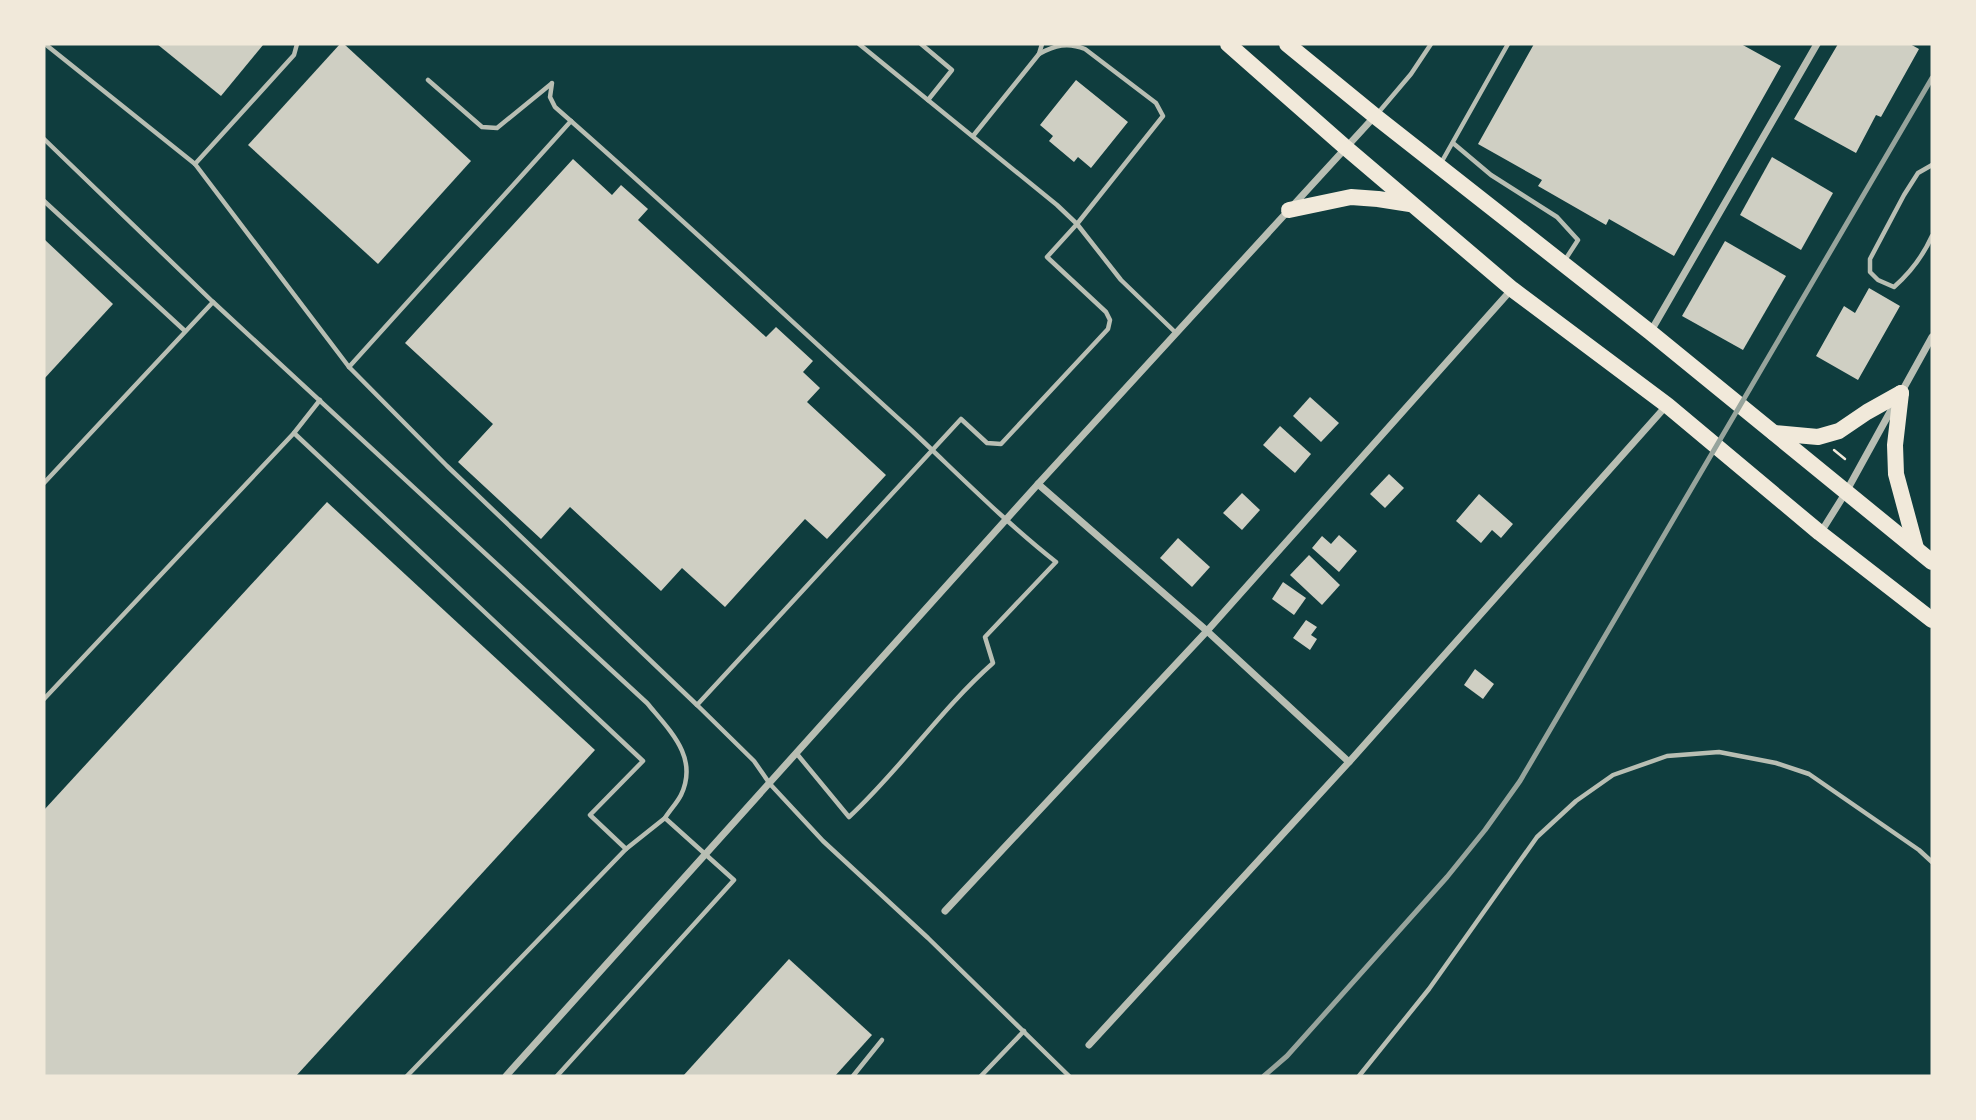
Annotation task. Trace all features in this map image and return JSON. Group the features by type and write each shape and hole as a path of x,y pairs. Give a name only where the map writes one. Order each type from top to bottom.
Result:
{"highway":[{"path":"1228,44 1411,205 1512,289 1667,405 1820,533 1932,620"},
{"path":"1287,44 1650,332 1932,562"},
{"path":"1289,210 1351,197 1378,198 1411,205"},
{"path":"1774,433 1818,437 1839,431 1901,393"},
{"path":"1901,393 1895,445 1896,474 1916,548"}],"street":[{"path":"1650,332 1817,44"},
{"path":"506,1076 1038,485 1375,116"},
{"path":"945,911 1207,631 1512,289"},
{"path":"1820,533 1846,492 1932,337"},
{"path":"1089,1045 1349,762 1667,405"},
{"path":"1038,485 1207,631 1349,762"}],"lane":[{"path":"45,44 195,164 349,367 447,467 754,761 770,784 823,841 928,937 1069,1076"},
{"path":"195,164 294,55 297,44"},
{"path":"859,44 1057,205 1077,224 1121,280 1176,333"},
{"path":"921,44 952,70 928,100"},
{"path":"973,136 1039,54 1042,44"},
{"path":"1375,116 1412,75 1431,44"},
{"path":"1438,166 1508,44"},
{"path":"697,705 961,419 987,443 1001,444 1107,332 1110,324 1106,312 1048,257 1163,116 1156,103 1096,57 1075,45 1061,45 1039,54"},
{"path":"428,80 482,127 497,128 552,83 550,97 555,107 932,449 1025,538 1056,562 985,637 993,663 958,694 895,770 849,817 797,754"},
{"path":"349,367 571,121"},
{"path":"44,139 213,302 637,694 675,738 685,758 687,776 680,797 665,818 626,849 407,1076"},
{"path":"1452,143 1491,175 1557,217 1578,240 1563,264"},
{"path":"1932,163 1918,173 1904,195 1870,259 1870,272 1878,280 1894,287 1923,255 1932,236"},
{"path":"44,201 185,331"},
{"path":"44,483 213,302"},
{"path":"44,699 293,433 320,400"},
{"path":"293,433 643,761 590,815 626,849"},
{"path":"1359,1076 1429,989 1536,837 1576,801 1613,775 1667,756 1719,752 1776,763 1809,774 1919,850 1932,862"},
{"path":"557,1076 734,880 665,818"},
{"path":"981,1076 1024,1031"},
{"path":"853,1076 882,1040"}],"path":[{"path":"1832,447 1836,454 1845,459"}],"building":[{"path":"157,44 261,44 263,45 221,96"},
{"path":"340,44 344,44 471,161 378,264 248,145"},
{"path":"1534,44 1741,44 1781,66 1674,256 1609,219 1606,225 1538,186 1542,180 1478,144"},
{"path":"1838,44 1910,44 1919,49 1881,117 1876,115 1856,153 1794,119"},
{"path":"1076,80 1128,122 1091,168 1078,157 1074,162 1049,141 1053,136 1040,125"},
{"path":"1772,157 1833,193 1801,250 1740,215"},
{"path":"573,159 612,195 621,185 648,209 638,220 766,337 776,327 813,361 803,372 820,388 807,402 886,475 827,539 805,519 725,607 682,568 661,591 570,507 541,539 458,462 493,424 405,343"},
{"path":"44,239 113,304 44,379"},
{"path":"1725,241 1786,276 1743,350 1682,316"},
{"path":"1869,288 1900,306 1858,380 1816,356 1844,306 1855,313"},
{"path":"1310,397 1339,423 1321,442 1293,416"},
{"path":"1280,426 1311,454 1295,473 1263,445"},
{"path":"1389,474 1404,488 1385,508 1370,494"},
{"path":"1242,493 1260,510 1242,530 1223,513"},
{"path":"1479,494 1513,524 1501,538 1492,530 1481,543 1456,521"},
{"path":"327,502 595,750 296,1076 44,1076 44,810"},
{"path":"1339,535 1357,551 1339,572 1312,548 1322,536 1331,544"},
{"path":"1178,538 1210,567 1192,587 1160,558"},
{"path":"1309,555 1340,585 1322,605 1290,575"},
{"path":"1283,582 1306,598 1294,615 1272,599"},
{"path":"1306,620 1317,627 1311,635 1317,639 1310,650 1293,638"},
{"path":"1475,669 1494,684 1483,699 1464,685"},
{"path":"789,959 872,1035 835,1076 683,1076"}],"railway":[{"path":"1264,1076 1287,1056 1447,877 1520,781 1932,78"}]}
